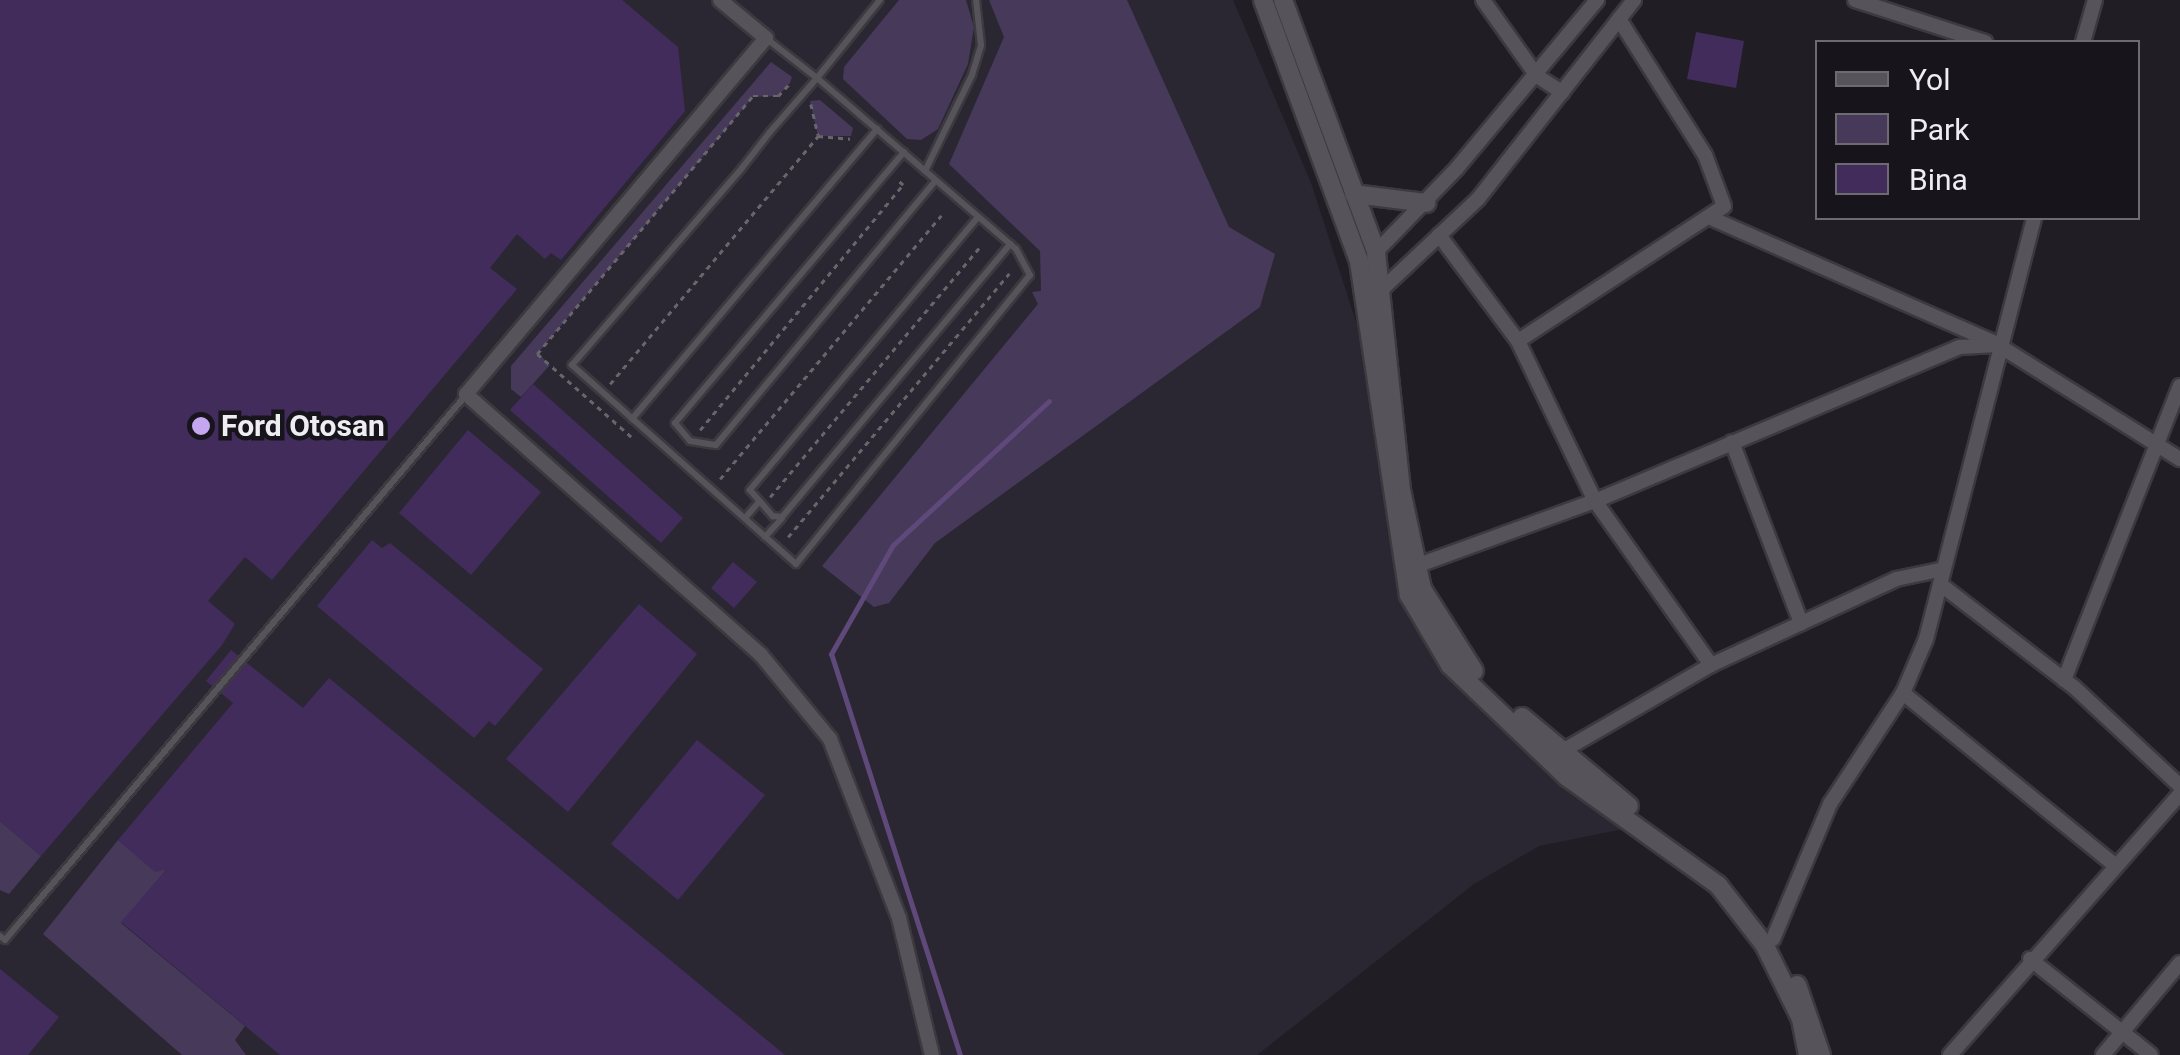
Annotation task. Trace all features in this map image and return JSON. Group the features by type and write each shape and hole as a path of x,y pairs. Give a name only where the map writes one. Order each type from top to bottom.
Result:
{"main road":[{"path":"1263,0 1359,261 1409,595 1450,665 1567,777 1718,885 1764,944 1800,1019 1808,1055"},
{"path":"1283,0 1376,252 1416,566 1460,658 1559,753 1728,878 1773,940 1812,1014 1821,1055"},
{"path":"1354,194 1426,203"}],"street":[{"path":"720,0 766,38 466,394 761,655 830,739 899,918 932,1055"},
{"path":"1483,0 1538,76 1562,92"},
{"path":"1376,252 1426,203 1538,76 1597,0"},
{"path":"1380,292 1439,235 1562,92 1634,0"},
{"path":"1855,0 1979,40"},
{"path":"2084,40 2095,0"},
{"path":"1518,341 1713,219 1724,206 1722,188 1618,19"},
{"path":"1713,219 1998,345 2180,459"},
{"path":"1773,940 1830,804 1903,693 1942,576 1998,345 2033,220"},
{"path":"1439,235 1518,341 1595,502 1711,665"},
{"path":"1416,566 1595,502 1959,347 1998,345"},
{"path":"2064,680 2180,386"},
{"path":"1732,442 1801,623"},
{"path":"1559,753 1711,665 1896,579 1942,576 2180,786"},
{"path":"1903,693 2116,866"},
{"path":"1950,1055 2180,794"},
{"path":"2030,960 2151,1055"},
{"path":"2103,1055 2180,963"}],"lane":[{"path":"766,38 817,78 1010,244 1030,275 1018,300 796,564 572,365 817,78 880,0"},
{"path":"926,171 972,75 981,45 976,0"},
{"path":"632,419 877,129"},
{"path":"904,152 676,423 690,441 716,445 936,180"},
{"path":"782,517 760,504 750,490 978,218"},
{"path":"765,536 1010,244"},
{"path":"0,936 5,940 34,907 466,394"},
{"path":"745,518 760,504"}],"path":[{"path":"630,437 537,354 753,96 778,96 790,83"},
{"path":"810,101 818,136"},
{"path":"603,392 818,136"},
{"path":"818,136 850,138"},
{"path":"690,441 903,185 893,176"},
{"path":"711,474 718,481 941,216"},
{"path":"760,504 979,248"},
{"path":"773,527 786,538 1009,274"}],"shaded area":[{"name":"Ford Otosan","path":"0,0 1233,0 1311,183 1357,325 1409,595 1450,665 1638,826 1539,846 1474,884 1257,1055 0,1055"}],"green space":[{"path":"899,0 966,0 974,27 968,64 938,129 921,140 907,139 843,79 844,67"},
{"path":"989,0 1127,0 1229,227 1275,254 1260,307 935,543 889,603 874,607 822,566 1038,304 1032,292 1041,291 1040,251 949,164 1004,37"},
{"path":"771,62 792,77 790,83 778,96 753,97 538,353 550,365 521,397 511,389 511,366"},
{"path":"820,100 853,128 851,136 818,136 810,101"},
{"path":"0,821 41,856 9,894 0,890"},
{"path":"118,840 155,871 167,869 121,923 245,1026 235,1040 246,1055 182,1055 43,934"}],"building":[{"name":"Ford Otosan","path":"0,0 622,0 678,47 685,111 561,260 551,253 545,259 517,234 490,268 517,289 272,580 245,557 208,601 235,624 222,645 41,856 0,821"},
{"path":"1696,32 1744,41 1736,88 1687,79"},
{"path":"533,384 683,518 661,543 510,410"},
{"path":"468,430 541,492 471,575 399,513"},
{"path":"372,540 382,548 390,543 543,669 495,726 489,721 474,738 317,606"},
{"path":"733,562 757,582 734,608 711,588"},
{"path":"639,604 697,654 568,812 506,759"},
{"path":"231,650 303,708 329,678 785,1055 280,1055 121,922 167,869 155,872 118,840 233,703 206,681"},
{"path":"697,740 765,795 678,900 611,844"},
{"path":"0,969 59,1017 28,1055 0,1055"}],"waterway":[{"path":"960,1055 831,654 893,545 1049,401"}],"place":[{"name":"Ford Otosan","path":"201,426"}]}
